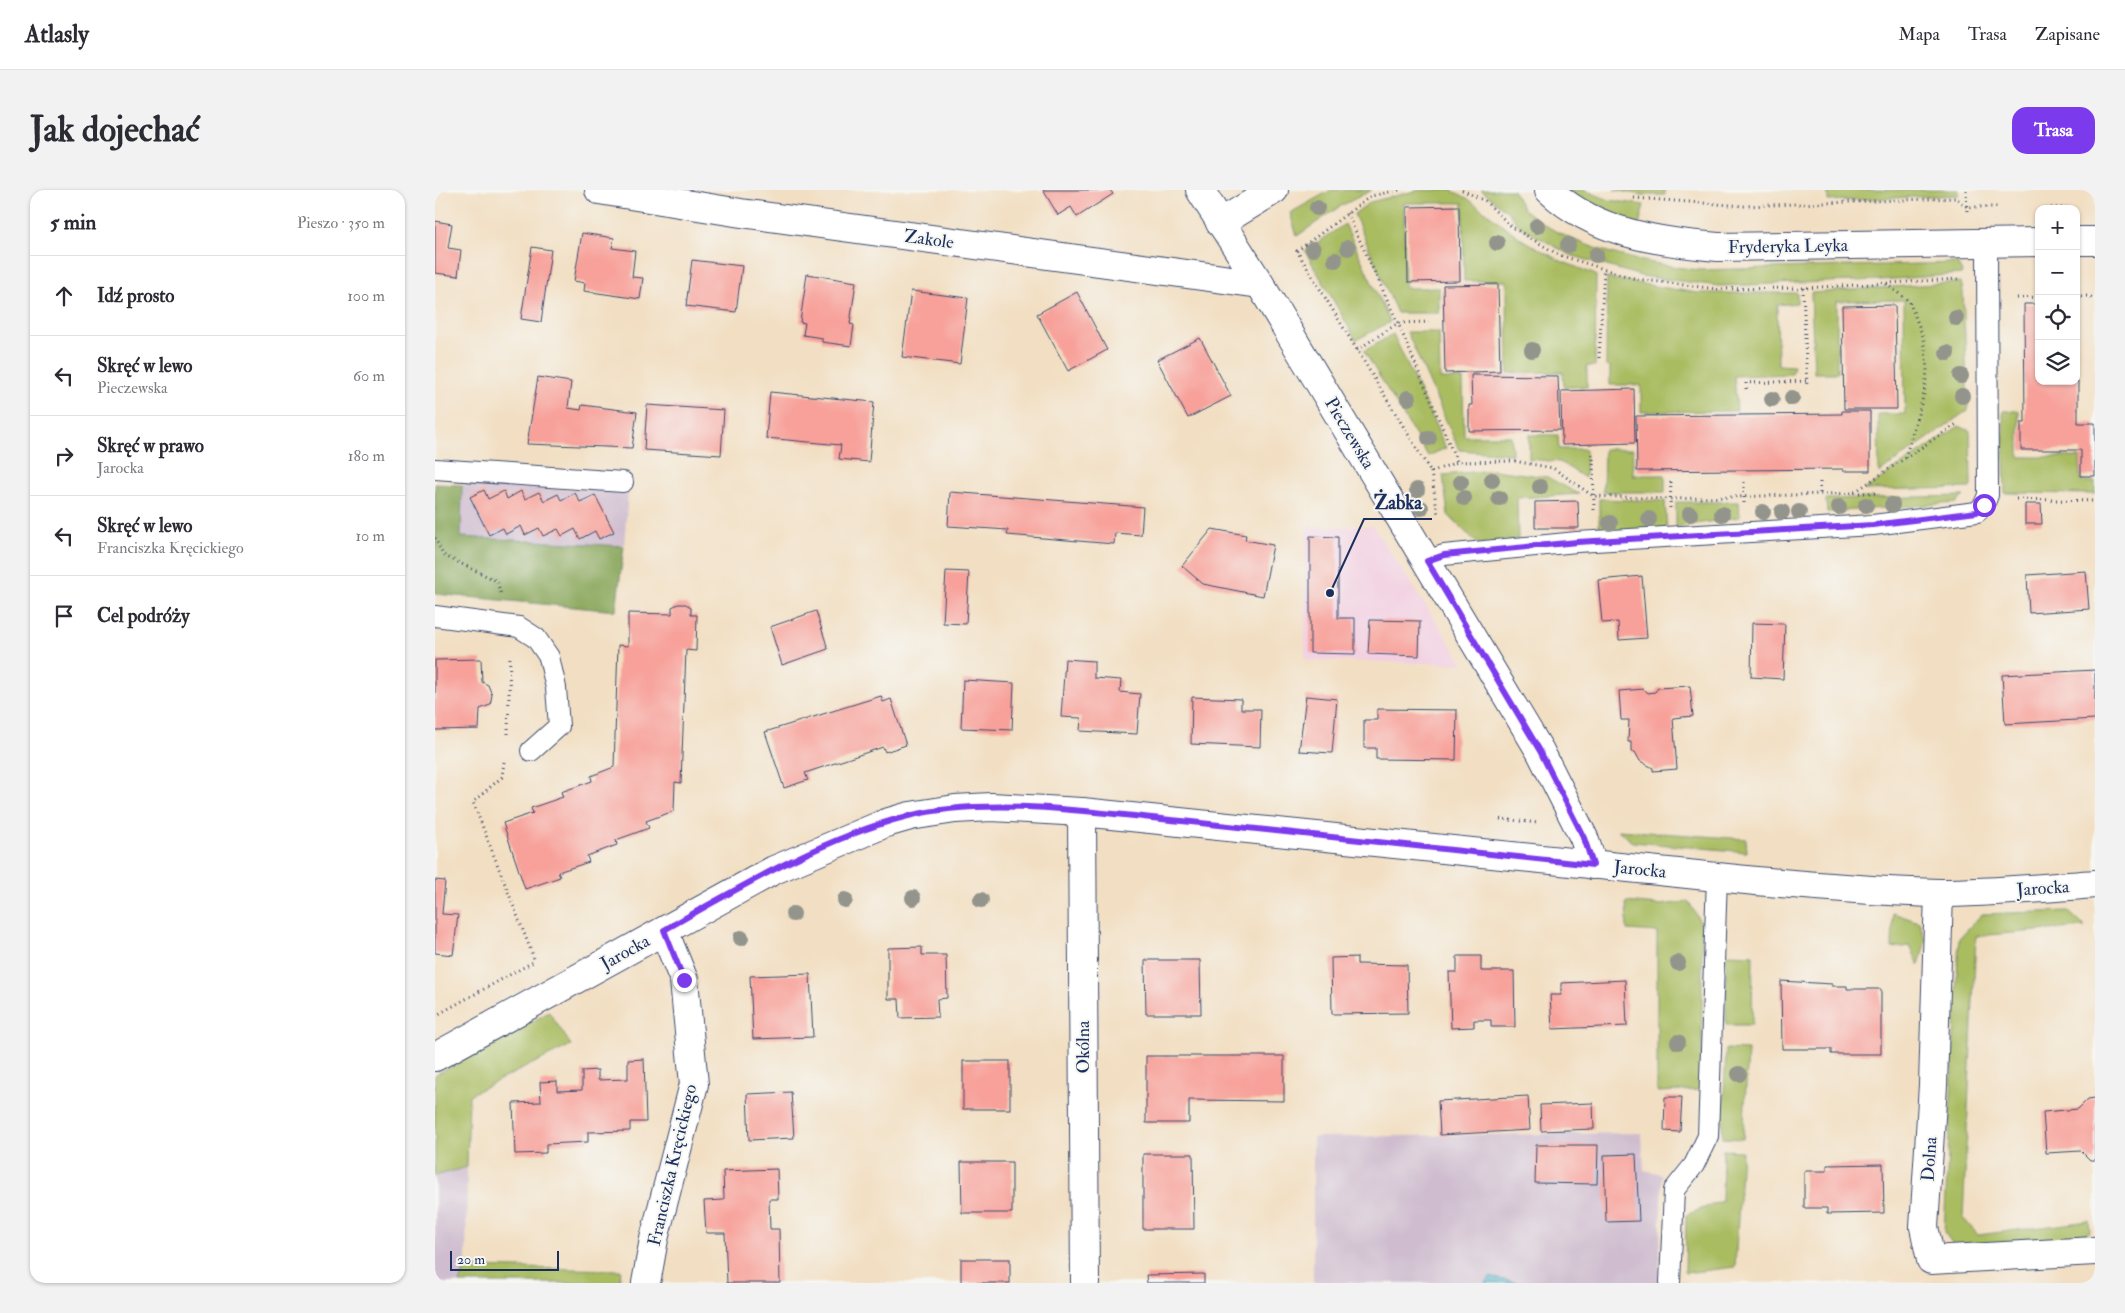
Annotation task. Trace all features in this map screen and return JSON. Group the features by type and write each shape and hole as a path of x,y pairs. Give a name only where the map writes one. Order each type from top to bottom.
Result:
{"street":[{"name":"Zakole","path":"599,190 741,213 1260,284"},
{"name":"Pieczewska","path":"1200,190 1260,284 1540,751 1584,838 1593,865"},
{"path":"1220,223 1274,190"},
{"name":"Fryderyka Leyka","path":"1549,190 1559,199 1595,221 1669,242 1718,247 2035,242"},
{"path":"2080,241 2095,241"},
{"name":"Jarocka","path":"435,1057 775,870 825,847 910,816 955,809 991,807 1082,812 1717,877 1939,893 2030,890 2095,884"},
{"name":"Okólna","path":"1082,812 1085,1283"},
{"name":"Dolna","path":"1939,893 1933,1085 1924,1227 1931,1260 2095,1251"},
{"name":"Franciszka Kręcickiego","path":"646,1283 654,1239 694,1084 684,980 664,930"}],"lane":[{"path":"1427,561 1444,555 1577,542 1873,525 1977,512 1984,505 1988,495 1987,243"},
{"path":"435,469 623,482"},
{"path":"435,616 519,626 536,638 549,657 559,726 531,751"},
{"path":"1670,1283 1674,1190 1694,1165 1708,1136 1717,877"}],"path":[{"path":"1399,190 1371,196 1297,251 1431,472 1457,462 1514,460 1553,468 1593,496 1670,499 1853,493 1965,418"},
{"path":"1966,190 1967,207"},
{"path":"1626,197 1744,206 1956,198 1967,207 2006,207"},
{"path":"1347,214 1398,323 1457,462"},
{"path":"1599,358 1604,270"},
{"path":"1885,284 1909,301 1924,339 1926,363 1924,394 1905,458"},
{"path":"1803,288 1807,387"},
{"path":"2080,296 2089,296 2095,299"},
{"path":"1357,350 1398,323 1429,322"},
{"path":"1746,389 1746,383 1807,380"},
{"path":"1593,454 1593,496"},
{"path":"1670,499 1671,481"},
{"path":"1743,496 1744,481"},
{"path":"1820,482 1820,495"},
{"path":"2008,499 2095,501"},
{"path":"435,538 443,555 497,581 508,625 510,660 507,738"},
{"path":"506,755 502,778 473,802 535,961"}],"shaded area":[{"path":"462,485 628,491 624,546 461,537"},
{"path":"1373,526 1464,664 1305,660 1306,527"},
{"path":"1642,1133 1644,1170 1662,1174 1659,1283 1313,1283 1313,1137"},
{"path":"467,1167 466,1267 459,1283 435,1283 435,1176"}],"green space":[{"path":"1331,190 1372,190 1339,207 1297,236 1290,213"},
{"path":"1419,190 1451,190 1467,198 1523,240 1561,261 1596,275 1595,366 1587,366 1587,387 1564,387 1563,372 1508,373 1507,281 1464,281 1463,203 1404,203 1405,288 1439,288 1439,313 1397,313 1354,214 1370,202"},
{"path":"1481,190 1513,190 1527,212 1544,225 1586,245 1632,259 1678,267 1699,270 1957,263 1962,272 1961,274 1881,280 1719,286 1641,276 1570,255 1519,226 1508,212"},
{"path":"1562,190 1584,190 1609,200 1644,205 1639,226"},
{"path":"1614,190 1665,190 1665,195 1643,195"},
{"path":"1828,190 1959,190 1959,195 1828,201"},
{"path":"1345,224 1390,322 1356,340 1305,251"},
{"path":"1607,278 1697,293 1797,293 1797,303 1777,305 1778,365 1794,366 1792,374 1734,376 1737,411 1641,412 1641,385 1610,385 1610,366 1606,366"},
{"path":"1961,282 1963,291 1968,410 1879,473 1878,414 1905,414 1904,300 1837,301 1837,373 1814,373 1811,293"},
{"path":"1407,332 1439,332 1440,379 1463,379 1464,436 1511,436 1512,454 1459,450"},
{"path":"1393,334 1446,448 1428,456 1364,351"},
{"path":"2003,411 2019,411 2019,457 2080,457 2080,481 2095,482 2095,494 2005,493"},
{"path":"1959,426 1970,431 1970,488 1864,490"},
{"path":"1529,435 1558,435 1559,449 1586,449 1585,478 1560,462 1529,459"},
{"path":"1604,449 1633,449 1633,475 1665,475 1665,492 1603,492"},
{"path":"1494,470 1547,477 1579,494 1517,498 1518,539 1478,544 1448,515 1443,475"},
{"path":"435,484 462,485 461,537 624,546 616,611 435,594"},
{"path":"1964,496 1956,503 1827,512 1826,499"},
{"path":"1599,499 1665,501 1667,529 1599,536"},
{"path":"1676,502 1739,502 1740,517 1676,527"},
{"path":"1618,830 1746,839 1747,852 1633,842"},
{"path":"1626,902 1658,905 1689,902 1702,925 1702,1090 1657,1092 1657,932 1627,930"},
{"path":"2068,911 2085,927 1976,936 1963,1218 1978,1235 2089,1221 2090,1232 2084,1235 1987,1249 1955,1247 1944,1232 1959,938 1982,914"},
{"path":"1893,913 1919,922 1926,940 1919,965 1910,946 1892,948"},
{"path":"1726,954 1753,955 1752,1025 1726,1025"},
{"path":"549,1012 571,1045 469,1095 467,1167 435,1176 435,1075"},
{"path":"1726,1049 1748,1050 1743,1139 1722,1138"},
{"path":"1723,1150 1742,1151 1735,1267 1685,1273 1686,1215 1722,1201"},
{"path":"466,1267 621,1270 619,1283 459,1283"}],"water":[{"path":"1490,1277 1520,1283 1484,1283"}],"building":[{"path":"1043,190 1110,190 1113,194 1077,217 1071,207 1058,215"},
{"path":"1459,206 1460,281 1408,282 1407,207"},
{"path":"435,221 452,224 448,248 461,250 458,276 435,273"},
{"path":"582,233 614,238 612,248 635,251 632,277 643,278 640,299 584,291 585,283 574,281"},
{"path":"532,247 551,250 541,322 521,319"},
{"path":"692,260 742,266 736,312 686,306"},
{"path":"807,274 856,282 850,324 854,325 851,346 822,342 822,338 803,335 805,323 800,322"},
{"path":"1498,284 1500,371 1445,373 1443,285"},
{"path":"911,291 968,298 960,364 902,357"},
{"path":"1077,292 1107,350 1068,371 1037,314"},
{"path":"2024,304 2035,304 2035,385 2078,385 2078,423 2095,423 2095,476 2081,476 2081,450 2021,450 2021,423 2025,423"},
{"path":"1895,305 1897,409 1844,409 1842,306"},
{"path":"1200,338 1231,396 1188,418 1157,360"},
{"path":"1471,375 1558,376 1560,430 1469,431 1469,405 1472,405"},
{"path":"538,377 571,382 568,408 581,410 582,405 637,412 632,448 527,444"},
{"path":"1634,389 1635,443 1562,445 1561,391"},
{"path":"770,392 874,402 869,462 839,459 841,445 766,438"},
{"path":"647,405 724,410 721,455 644,450"},
{"path":"1842,411 1870,411 1870,471 1843,471 1843,469 1637,471 1636,416 1842,414"},
{"path":"484,490 488,499 504,491 507,499 521,491 525,499 539,492 544,501 558,494 561,500 575,493 580,502 595,495 614,532 599,539 595,531 580,539 575,529 562,536 558,529 543,536 539,528 525,535 521,526 506,534 503,528 489,535 470,497"},
{"path":"950,492 1143,507 1141,535 1115,533 1114,544 1007,535 1008,530 948,526"},
{"path":"1578,501 1579,528 1535,528 1535,502"},
{"path":"2025,504 2041,504 2042,524 2025,524"},
{"path":"1212,529 1246,535 1245,540 1273,545 1263,596 1203,584 1182,566"},
{"path":"1310,536 1338,537 1338,618 1355,618 1355,654 1310,653"},
{"path":"946,571 969,572 966,624 943,623"},
{"path":"2086,571 2089,609 2029,613 2027,575"},
{"path":"1642,576 1647,638 1619,640 1618,622 1602,623 1598,580"},
{"path":"678,604 686,604 691,608 691,615 697,615 696,651 686,650 681,783 675,782 674,811 646,821 649,828 616,840 617,845 587,856 589,862 558,872 560,877 525,889 503,823 533,813 531,808 563,797 561,792 592,781 591,776 614,767 618,645 628,646 628,613 672,614 672,607"},
{"path":"816,611 828,649 782,665 770,627"},
{"path":"1370,620 1420,621 1419,656 1368,654"},
{"path":"1752,623 1785,624 1783,679 1751,677"},
{"path":"481,659 482,682 488,685 492,695 490,705 480,709 479,729 435,730 435,660"},
{"path":"1065,659 1094,661 1094,678 1121,680 1120,692 1140,694 1137,734 1080,731 1081,718 1061,717"},
{"path":"2095,670 2095,719 2005,724 2002,675"},
{"path":"963,680 1014,683 1012,730 961,728"},
{"path":"1690,686 1693,716 1673,718 1677,769 1653,771 1653,768 1640,761 1635,752 1631,752 1631,742 1628,742 1629,720 1621,720 1619,691 1644,689 1648,693 1655,692 1658,688"},
{"path":"881,696 883,702 891,699 906,745 885,752 883,747 805,773 808,780 784,788 765,732"},
{"path":"1306,696 1337,699 1332,753 1299,751"},
{"path":"1192,697 1241,699 1241,709 1261,709 1260,747 1191,744"},
{"path":"1377,709 1457,710 1456,760 1376,759 1376,748 1364,748 1364,720 1377,720"},
{"path":"435,880 445,881 442,914 458,915 453,955 435,953"},
{"path":"922,947 922,955 946,955 947,998 937,999 938,1017 900,1018 899,999 888,999 888,948"},
{"path":"1457,956 1481,956 1481,971 1514,971 1515,1027 1491,1027 1491,1020 1474,1020 1474,1027 1451,1028 1449,972 1457,972"},
{"path":"1357,957 1357,964 1407,965 1408,1013 1332,1014 1331,958"},
{"path":"1145,960 1200,960 1201,1014 1146,1014"},
{"path":"810,974 813,1037 753,1039 750,976"},
{"path":"1625,980 1627,1026 1552,1029 1550,995 1561,995 1561,983"},
{"path":"1781,981 1832,984 1832,986 1847,986 1847,989 1881,989 1881,1054 1831,1054 1831,1049 1782,1049"},
{"path":"1146,1056 1284,1056 1284,1101 1189,1100 1189,1123 1146,1123"},
{"path":"644,1059 646,1122 630,1122 630,1131 588,1132 588,1142 546,1144 546,1153 515,1154 513,1103 541,1102 540,1082 557,1081 557,1091 582,1090 582,1071 598,1070 598,1080 628,1079 628,1060"},
{"path":"963,1061 1010,1061 1010,1109 963,1109"},
{"path":"791,1092 794,1138 749,1140 747,1094"},
{"path":"1528,1096 1530,1130 1440,1135 1438,1101"},
{"path":"1665,1097 1682,1097 1680,1132 1664,1131"},
{"path":"2095,1098 2095,1160 2090,1160 2081,1151 2046,1153 2043,1112 2078,1109 2088,1099"},
{"path":"1593,1103 1594,1129 1541,1131 1540,1105"},
{"path":"1536,1145 1598,1145 1597,1184 1535,1183"},
{"path":"1143,1154 1193,1154 1194,1229 1143,1229"},
{"path":"1636,1154 1639,1221 1606,1222 1604,1155"},
{"path":"961,1162 1012,1162 1012,1213 962,1213"},
{"path":"1883,1164 1884,1213 1827,1214 1827,1208 1804,1208 1804,1171 1827,1171 1827,1165"},
{"path":"777,1169 778,1199 769,1199 770,1229 779,1229 780,1283 727,1283 725,1233 706,1233 704,1201 724,1200 723,1171"},
{"path":"961,1259 1010,1259 1010,1283 961,1283"},
{"path":"1204,1274 1204,1283 1147,1283 1146,1275"}],"place":[{"name":"Żabka","path":"1330,593"}],"route":[{"path":"684,980 664,930 775,870 825,847 886,823 910,816 955,809 991,807 1082,812 1593,865 1584,838 1540,751 1427,561 1444,555 1577,542 1873,525 1977,512 1984,505"}]}
